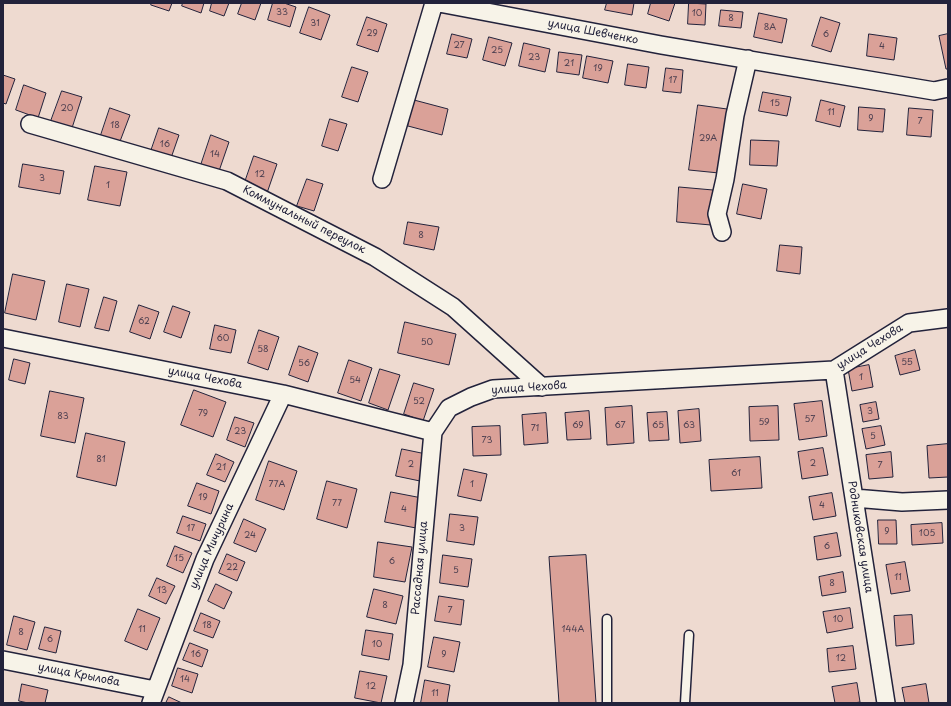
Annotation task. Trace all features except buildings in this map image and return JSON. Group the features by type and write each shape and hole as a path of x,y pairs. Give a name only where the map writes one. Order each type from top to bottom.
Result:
{"street":[{"path":"382,179 434,3"},
{"name":"улица Шевченко","path":"439,3 654,44 748,60 934,91 948,88"},
{"path":"722,232 717,214 735,115 748,60"},
{"name":"Коммунальный переулок","path":"30,124 226,181 361,249 453,307 542,386"},
{"name":"улица Чехова","path":"3,338 283,394 433,432 449,408 471,397 493,389 834,370 909,323 948,318"},
{"name":"Родниковская улица","path":"834,370 886,703"},
{"name":"улица Мичурина","path":"153,696 205,559 283,394"},
{"name":"Рассадная улица","path":"404,703 412,665 433,432"},
{"path":"854,498 902,502 948,500"},
{"name":"улица Крылова","path":"3,660 153,696"}],"lane":[{"path":"606,618 606,703"},
{"path":"685,703 690,635"}]}
